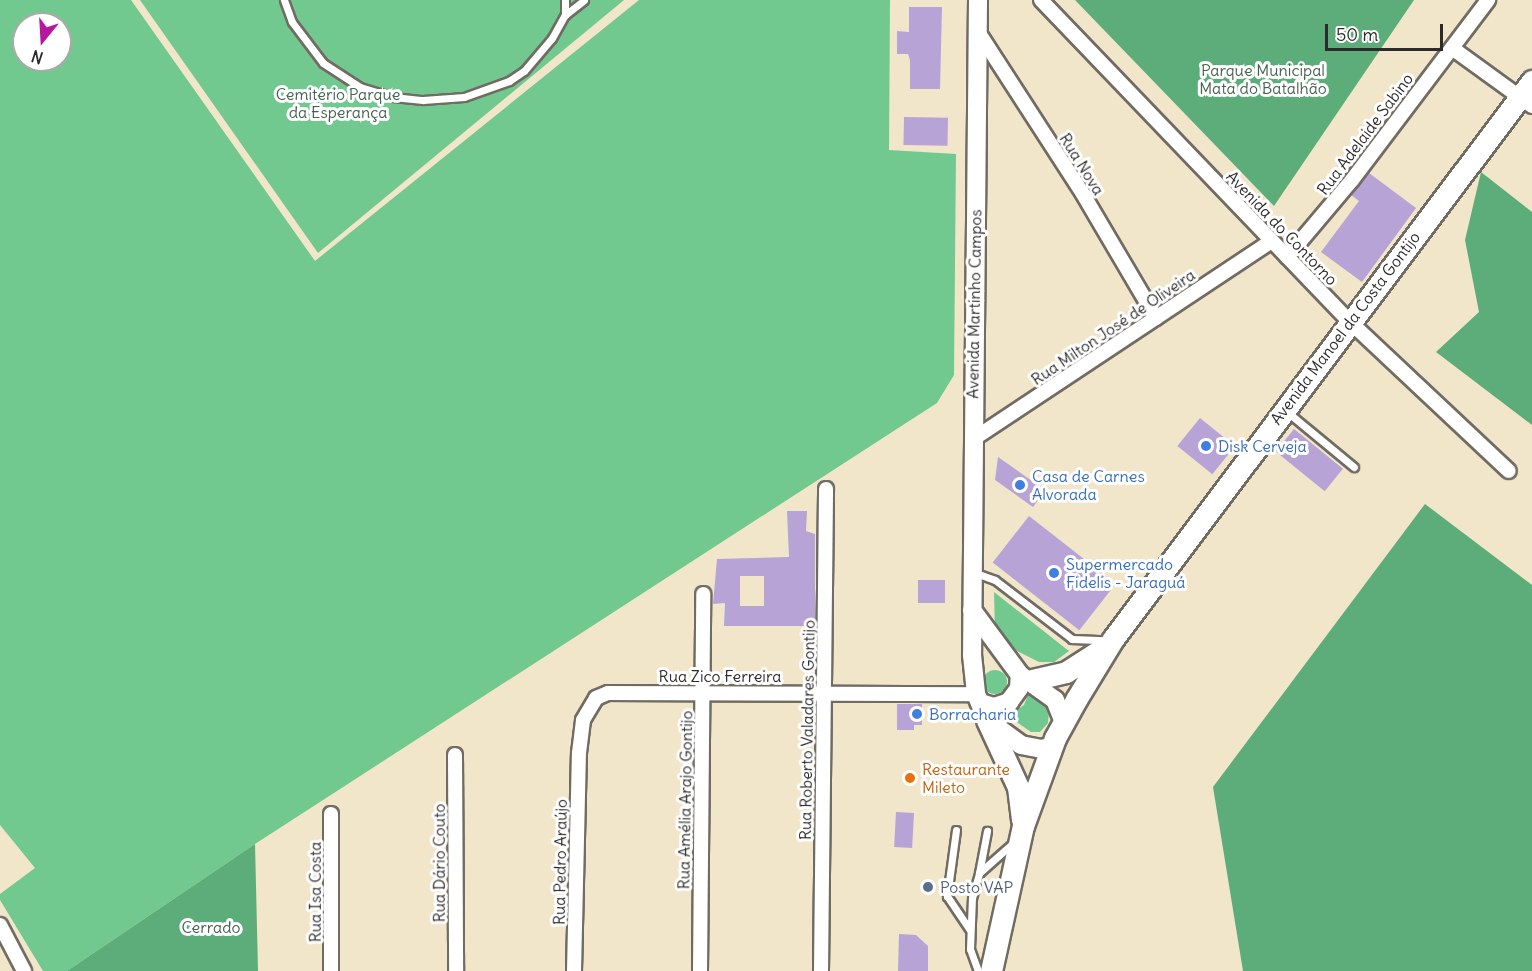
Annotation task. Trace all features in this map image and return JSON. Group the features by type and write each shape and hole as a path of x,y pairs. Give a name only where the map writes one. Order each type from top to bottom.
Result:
{"main road":[{"name":"Avenida Martinho Campos","path":"978,0 971,609 981,705"},
{"name":"Avenida Manoel da Costa Gontijo","path":"1021,832 1064,722 1113,639 1349,321 1528,94"},
{"path":"971,609 1026,677 1054,700 1064,722"},
{"path":"981,705 994,707 1009,702 1026,677 1066,672 1113,639"},
{"path":"981,705 1021,745 1042,749 1053,746"},
{"path":"981,705 1018,788 1021,832 986,969"}],"street":[{"name":"Avenida do Contorno","path":"1041,0 1349,321 1509,471"},
{"name":"Rua Adelaide Sabino","path":"1287,257 1352,180 1488,0"},
{"name":"Rua Nova","path":"976,29 1083,195 1156,318"},
{"path":"1452,48 1528,94"},
{"name":"Rua Milton José de Oliveira","path":"972,440 1271,241"},
{"name":"Rua Roberto Valadares Gontijo","path":"821,971 826,489"},
{"name":"Rua Amélia Arajo Gontijo","path":"700,971 703,594"},
{"name":"Rua Zico Ferreira","path":"579,753 583,720 596,698 608,693 824,693 981,705"},
{"name":"Rua Pedro Araújo","path":"574,971 579,753"},
{"name":"Rua Dário Couto","path":"455,755 456,971"},
{"name":"Rua Isa Costa","path":"331,814 332,971"},
{"path":"0,925 24,971"}],"lane":[{"path":"284,0 291,22 323,63 360,87 393,97 423,100 464,97 509,81 524,70 552,38 565,15 584,0"},
{"path":"565,0 565,15"},
{"path":"1284,410 1354,467"},
{"path":"971,572 996,580 1072,639 1113,639"},
{"path":"956,830 947,896 971,931"},
{"path":"986,969 970,949 979,873 987,831"},
{"path":"979,873 1021,832"}],"green space":[{"path":"0,0 131,0 315,261 639,0 890,0 889,150 956,154 954,375 937,403 255,844 67,971 43,971 0,900 0,894 35,868 0,825"},
{"name":"Cemitério Parque da Esperança","path":"140,0 624,0 318,253"},
{"name":"Parque Municipal Mata do Batalhão","path":"1075,0 1414,0 1274,206"},
{"path":"1481,172 1532,212 1532,425 1436,352 1479,312 1465,240"},
{"path":"1425,504 1532,585 1532,971 1243,971 1213,787"},
{"path":"994,592 1069,651 1054,662 1039,662 1007,646 995,630"},
{"path":"995,670 1003,674 1007,682 1003,690 995,694 987,690 983,682 987,674"},
{"path":"1029,692 1049,711 1048,723 1040,732 1031,732 1008,716 1024,705"},
{"name":"Cerrado","path":"255,844 258,971 67,971"}],"building":[{"path":"909,7 942,7 940,89 910,89 908,54 897,54 897,31 909,32"},
{"path":"904,117 948,118 948,146 904,145"},
{"path":"1369,173 1416,208 1362,282 1321,252 1359,201 1351,195"},
{"name":"Disk Cerveja","path":"1200,418 1235,446 1212,474 1177,446"},
{"path":"1294,429 1343,469 1325,491 1276,452"},
{"name":"Casa de Carnes Alvorada","path":"998,457 1045,490 1033,507 995,480"},
{"path":"787,511 807,511 806,531 815,534 815,626 724,626 725,603 713,604 717,559 789,557","holes":["740,576 764,576 764,606 740,606"]},
{"name":"Supermercado Fidelis - Jaraguá","path":"1029,516 1116,584 1079,630 993,562"},
{"path":"918,580 945,580 945,603 918,603"},
{"path":"897,704 922,704 922,725 914,725 914,730 897,730"},
{"path":"896,812 914,813 912,848 894,847"},
{"path":"899,934 916,935 928,946 928,971 898,971"}],"place":[{"name":"Disk Cerveja","path":"1206,446"},
{"name":"Casa de Carnes Alvorada","path":"1020,485"},
{"name":"Supermercado Fidelis - Jaraguá","path":"1054,573"},
{"name":"Borracharia","path":"917,714"},
{"name":"Restaurante Mileto","path":"910,778"},
{"name":"Posto VAP","path":"928,887"}]}
